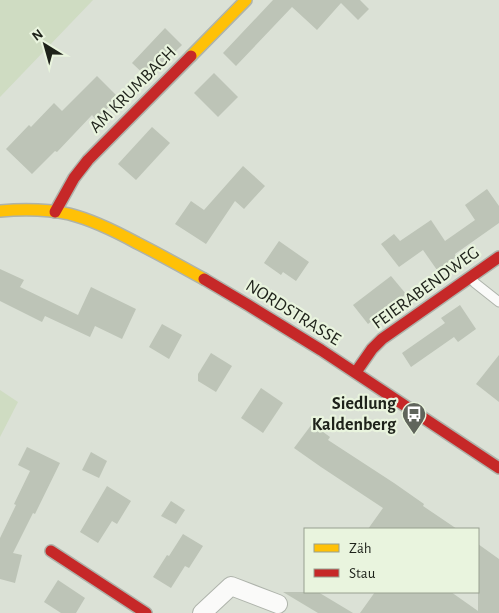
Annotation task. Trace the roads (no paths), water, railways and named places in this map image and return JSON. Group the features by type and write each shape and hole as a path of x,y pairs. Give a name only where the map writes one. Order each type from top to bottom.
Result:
{"street":[{"name":"AM KRUMBACH","path":"55,212 74,178 88,160 246,0"},
{"name":"NORDSTRASSE","path":"0,211 55,212 78,217 129,238 236,297 356,372 499,468"},
{"name":"FEIERABENDWEG","path":"356,372 372,349 382,339 499,256"},
{"path":"51,551 146,613"},
{"path":"202,613 231,586 278,604"}],"lane":[{"path":"470,277 499,302"}],"place":[{"name":"Siedlung Kaldenberg","path":"414,435"}]}
